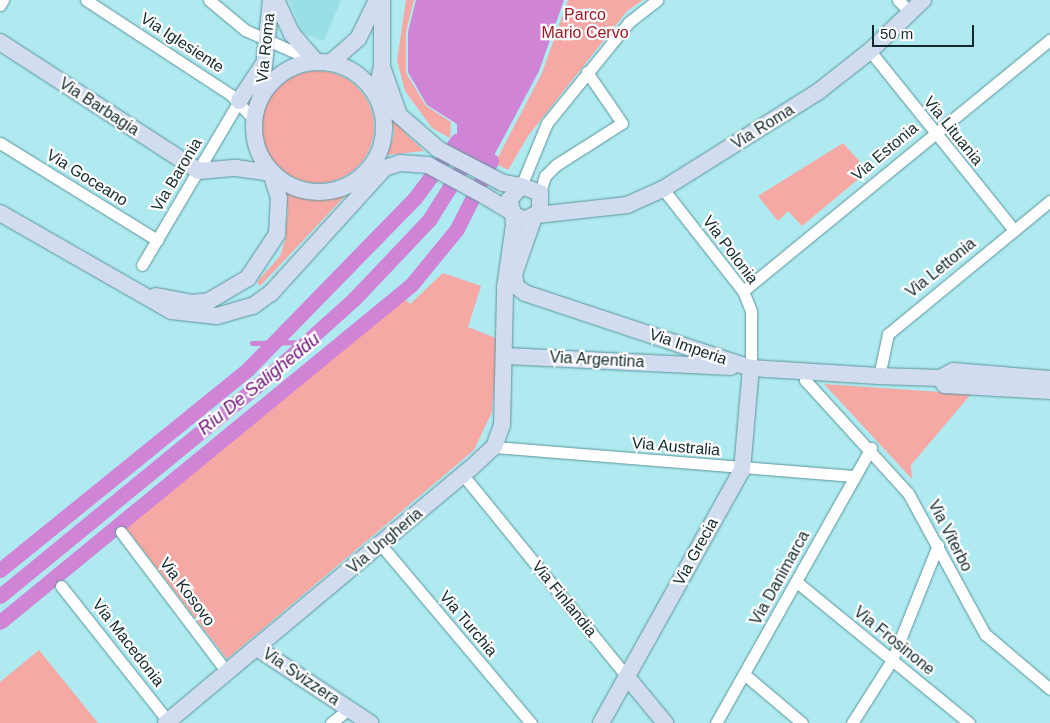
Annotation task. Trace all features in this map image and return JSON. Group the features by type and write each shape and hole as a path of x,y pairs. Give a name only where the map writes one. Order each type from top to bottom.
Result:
{"street":[{"path":"0,4 3,0"},
{"name":"Via Iglesiente","path":"86,0 239,101 254,120"},
{"path":"209,0 245,30 269,41 324,57 357,74 376,96 438,149 490,176 540,193 579,213"},
{"name":"Via Roma","path":"261,96 269,41 270,0"},
{"name":"Via Roma","path":"276,0 324,57"},
{"path":"120,285 191,302 209,301 236,288 271,250 277,234 279,198 271,173 254,139 254,120 261,96 290,68 324,57 358,39 377,0"},
{"path":"361,193 363,175 383,138 376,96 382,65 382,0"},
{"path":"494,447 505,403 508,308 505,288 513,213 509,200 521,186 542,131 587,72 629,22 657,0"},
{"path":"898,0 910,13"},
{"name":"Via Roma","path":"536,216 579,213 627,205 663,190 778,118 870,51 923,0"},
{"name":"Via Estonia","path":"743,291 1050,40"},
{"name":"Via Barbagia","path":"0,42 199,171"},
{"name":"Via Lituania","path":"870,51 933,134 1014,230"},
{"path":"239,101 265,63"},
{"path":"382,65 400,117"},
{"path":"508,308 524,293 516,286 514,274 536,216 542,207 540,193 545,176 556,165 622,123 587,72"},
{"name":"Via Baronia","path":"142,265 239,101"},
{"name":"Via Goceano","path":"0,143 157,240"},
{"path":"199,171 247,170 271,173 292,187 316,193 349,185 363,175 400,163 428,165 513,213 526,219 536,216"},
{"path":"247,170 279,198"},
{"path":"0,213 120,285 171,311 217,316 236,312 271,293 383,170"},
{"name":"Via Polonia","path":"663,190 743,291 751,311 751,368"},
{"name":"Via Lettonia","path":"879,376 888,334 1050,201"},
{"name":"Via Imperia","path":"524,293 751,368 940,378 953,371 1050,379"},
{"path":"689,365 691,348"},
{"name":"Via Argentina","path":"506,356 751,368"},
{"name":"Via Grecia","path":"601,723 742,470 751,368"},
{"name":"Via Viterbo","path":"805,372 804,380 871,448 908,493 938,545 971,614 985,634 1050,689"},
{"name":"Via Imperia","path":"940,378 946,385 1050,391"},
{"name":"Via Australia","path":"494,447 742,470 854,476"},
{"name":"Via Ungheria","path":"167,722 381,545 494,447"},
{"name":"Via Danimarca","path":"716,723 798,584 854,476 871,448"},
{"name":"Via Finlandia","path":"463,475 665,723"},
{"name":"Via Kosovo","path":"121,532 227,672"},
{"name":"Via Turchia","path":"381,545 531,723"},
{"path":"852,723 892,660 938,545"},
{"name":"Via Frosinone","path":"798,584 969,723"},
{"name":"Via Macedonia","path":"61,586 167,722"},
{"name":"Via Svizzera","path":"257,648 370,723"},
{"path":"744,674 802,723"},
{"path":"331,723 348,709"}],"shaded area":[{"path":"289,0 341,0 324,41 302,33"},
{"path":"416,0 564,0 539,71 491,161 457,141 457,124 427,105 408,72 408,32"}],"green space":[{"path":"406,0 414,0 406,32 406,73 426,106 451,122 450,138 432,128 405,91 397,60"},
{"name":"Parco Mario Cervo","path":"568,0 643,0 627,11 528,136 508,170 495,163 542,73"},
{"path":"318,71 339,75 358,87 370,106 374,127 370,148 358,167 339,179 318,183 297,179 278,167 266,148 262,127 266,106 278,87 297,75"},
{"path":"392,116 407,135 424,151 387,155 394,134"},
{"path":"843,143 868,171 802,226 788,211 778,221 758,196"},
{"path":"281,187 320,199 346,195 260,286 257,282 280,256 285,241 288,209"},
{"path":"443,273 481,286 468,327 498,339 492,412 474,450 227,659 126,528 405,299 410,304"},
{"path":"824,384 971,394 911,465 912,479"},
{"path":"39,650 98,723 0,723 0,682"}],"waterway":[{"name":"Riu De Saligheddu","path":"0,570 248,369 415,198 457,141 491,161 457,229 411,285 0,622"},
{"name":"Riu De Saligheddu","path":"0,596 272,373 354,299 429,220 471,153"},
{"path":"252,343 307,342"}]}
